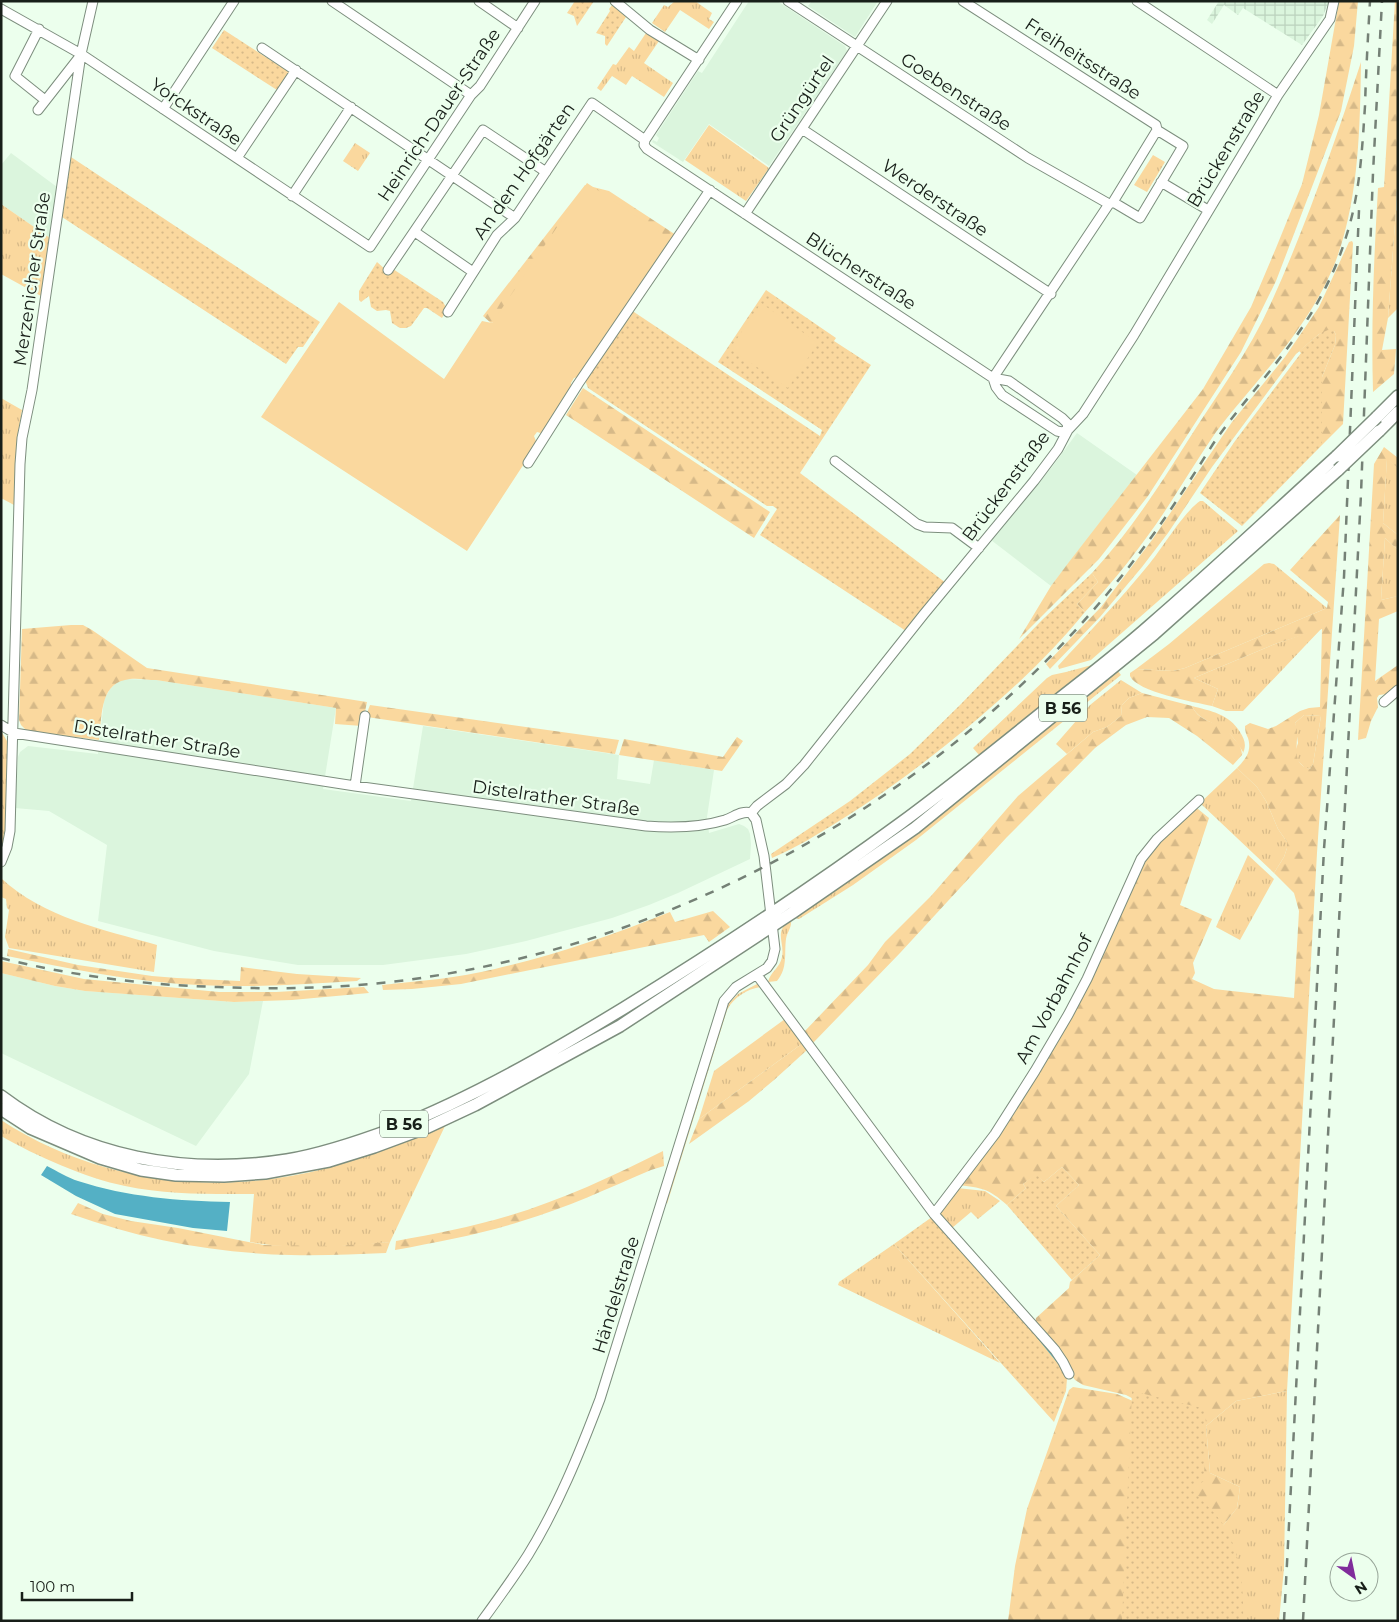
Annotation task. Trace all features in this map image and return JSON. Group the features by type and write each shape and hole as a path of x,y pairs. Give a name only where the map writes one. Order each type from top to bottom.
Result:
{"main road":[{"name":"B 56","path":"1,1096 39,1120 98,1148 143,1159 191,1166 237,1166 290,1160 330,1151 370,1138 471,1095 534,1061 661,985 771,914 909,817 974,768 1147,628 1337,456 1398,396"},
{"name":"B 56","path":"1,1110 30,1128 92,1155 150,1171 176,1175 224,1176 265,1173 329,1161 374,1147 428,1127 523,1080 620,1026 773,926 915,828 1154,634 1338,470 1398,412"}],"street":[{"name":"Merzenicher Straße","path":"1,862 7,847 10,831 14,733 16,568 22,438 39,342 81,54 93,1"},
{"path":"163,108 234,1"},
{"path":"332,1 471,95"},
{"path":"479,1 518,28"},
{"name":"Heinrich-Dauer-Straße","path":"370,247 471,95 480,86 535,1"},
{"path":"615,1 650,30 699,60"},
{"path":"645,142 737,1"},
{"name":"Goebenstraße","path":"788,1 1028,158 1140,218 1161,182"},
{"name":"Grüngürtel","path":"745,214 887,1"},
{"name":"Freiheitsstraße","path":"962,1 1156,125 1157,130 1183,146 1161,182"},
{"path":"1136,1 1278,95"},
{"name":"Brückenstraße","path":"751,813 757,806 786,784 804,765 924,614 1034,481 1058,449 1068,430 1078,422 1134,335 1278,95 1330,19 1334,1"},
{"name":"Yorckstraße","path":"1,8 81,54 370,247"},
{"path":"39,29 15,76 45,100"},
{"path":"262,48 516,218"},
{"path":"38,110 81,54"},
{"path":"237,158 296,70"},
{"name":"An den Hofgärten","path":"448,312 497,236 516,218 592,103 645,142"},
{"path":"292,196 351,107"},
{"name":"Werderstraße","path":"802,129 1051,294"},
{"path":"388,270 483,130 546,172"},
{"path":"994,378 1111,203 1157,130"},
{"name":"Blücherstraße","path":"645,142 647,149 994,378 1009,381 1062,418 1067,423 1068,430 1057,431 1002,395 996,387 994,378"},
{"path":"1161,182 1208,210"},
{"path":"528,462 614,330 710,190"},
{"path":"415,232 473,272"},
{"path":"835,461 917,524 926,527 952,528 980,548"},
{"path":"1384,702 1398,690"},
{"path":"355,786 365,716"},
{"path":"1,725 14,733"},
{"name":"Distelrather Straße","path":"14,733 355,786 667,828 708,824 726,820 746,812 751,813"},
{"name":"Am Vorbahnhof","path":"934,1214 995,1134 1054,1039 1087,979 1141,859 1157,839 1199,800"},
{"path":"751,813 756,820 763,849 775,949 772,961 767,968 757,975 934,1214 1055,1350 1069,1374"},
{"name":"Händelstraße","path":"482,1621 528,1554 568,1480 600,1399 720,1011 724,1001 736,987 757,975"}],"shaded area":[{"path":"749,1 777,1 845,46 847,51 769,166 709,124 683,162 652,142 653,140 657,142 659,138 656,135 698,71 702,73"},
{"path":"812,1 878,1 855,37 808,6"},
{"path":"1219,1 1329,1 1323,16 1302,45 1243,8 1238,15 1224,5 1212,24 1207,20"},
{"path":"11,153 57,187 50,238 1,204 1,165"},
{"path":"1077,433 1137,475 1051,586 991,540 1052,467"},
{"path":"126,679 156,680 336,708 323,789 411,801 423,726 619,755 617,779 650,784 654,760 714,770 707,817 709,833 739,824 744,826 750,834 750,859 678,893 612,918 526,941 466,954 383,965 298,965 214,951 98,921 107,845 49,811 15,808 18,757 20,752 28,746 98,754 104,700 110,689 117,682"},
{"path":"1,973 85,991 234,1002 263,1001 249,1074 196,1146 1,1053"}],"green space":[{"path":"575,1 594,1 577,26 574,16 567,13"},
{"path":"675,1 695,1 712,13 709,19 714,22 709,29 680,10 665,32 652,23 664,5 668,7"},
{"path":"1339,1 1358,1 1354,46 1341,111 1276,281 1241,352 1148,496 1099,559 1019,639 1051,586 1203,389 1251,307 1302,184 1319,115"},
{"path":"1395,1 1398,1 1398,165 1388,318 1382,350 1396,349 1394,374 1373,392 1374,264 1378,188 1384,187"},
{"path":"612,5 626,17 607,46 605,44 605,36 596,33"},
{"path":"224,30 289,72 277,90 212,48"},
{"path":"646,33 659,41 644,63 673,83 664,97 632,76 626,85 612,76 601,91 597,88 613,64 616,65 629,47 634,51"},
{"path":"1361,62 1359,138 1354,189 1343,239 1327,282 1300,327 1216,432 1146,538 1117,576 1085,612 1077,604 1098,582 1092,573 1131,526 1154,493 1253,339 1284,274 1308,214"},
{"path":"709,125 769,168 746,201 685,160"},
{"path":"355,143 370,153 358,171 343,161"},
{"path":"1153,155 1165,162 1147,192 1134,185"},
{"path":"71,157 320,322 303,347 298,347 286,364 62,217"},
{"path":"587,183 672,240 578,377 574,378 571,383 572,390 544,434 537,432 534,436 537,444 467,551 261,417 339,302 444,379 482,321 492,323"},
{"path":"585,185 609,191 676,235 668,242 491,323 483,316"},
{"path":"1,204 50,238 41,296 1,274"},
{"path":"1396,210 1398,212 1398,308 1388,318"},
{"path":"1352,241 1343,424 1322,445 1322,377 1335,345 1336,335 1334,331 1319,334 1296,354 1212,467 1168,533 1142,567 1100,617 1050,669 1046,664 1101,607 1152,540 1232,422 1285,357 1319,307 1349,242"},
{"path":"377,262 387,271 393,269 443,302 447,309 442,318 424,308 411,326 400,328 392,323 390,311 377,311 371,307 369,296 361,302 359,300 359,291"},
{"path":"766,290 836,338 834,341 871,365 800,473 946,583 906,631 760,535 777,509 773,506 767,506 588,388 585,380 630,311 820,436 822,430 718,362"},
{"path":"761,303 818,343 788,388 730,349"},
{"path":"1328,330 1334,331 1336,335 1335,345 1322,377 1322,445 1242,526 1200,493 1235,441 1301,353 1299,351 1319,334"},
{"path":"583,388 770,512 754,538 566,415"},
{"path":"1,398 22,410 17,440 14,505 1,498"},
{"path":"1384,447 1398,458 1398,468 1387,459 1383,523 1398,535 1398,550 1385,538 1381,600 1398,596 1398,611 1379,619 1375,681 1398,665 1398,688 1387,694 1379,695 1377,698 1378,707 1366,738 1358,740 1374,464"},
{"path":"1387,458 1398,468 1398,535 1383,523"},
{"path":"1200,501 1203,501 1238,531 1091,660 1059,669 1058,666 1128,590 1181,521"},
{"path":"1340,515 1317,853 1287,1391 1236,1401 1206,1426 1210,1473 1240,1487 1237,1508 1222,1527 1205,1621 1008,1621 1015,1566 1027,1509 1069,1390 1073,1387 1117,1394 1145,1405 1126,1395 1083,1385 1075,1380 1035,1323 1036,1318 1069,1288 1070,1282 1100,1255 1056,1206 1079,1185 1062,1167 1044,1182 1036,1175 1023,1184 1026,1188 1007,1205 995,1195 984,1190 958,1185 1036,1076 1143,859 1192,810 1198,809 1209,818 1180,905 1212,919 1193,963 1195,973 1192,979 1214,989 1294,998 1299,911 1294,893 1274,873 1284,857 1287,842 1278,829 1266,801 1257,787 1237,768 1249,751 1245,726 1250,723 1268,729 1300,711 1320,707 1322,629 1275,644 1194,678 1218,689 1212,706 1180,699 1143,687 1130,676 1130,673 1136,669 1173,671 1185,668 1327,608 1328,602 1290,570","holes":["1304,715 1321,716 1313,764 1310,769 1303,766 1297,756 1297,729 1295,723"]},
{"path":"1385,538 1398,550 1398,596 1381,600"},
{"path":"1264,564 1274,564 1327,608 1185,668 1173,671 1136,669 1169,644"},
{"path":"1092,573 1098,582 1077,604 1085,612 1044,658 999,700 937,752 889,788 815,836 772,858 771,854 850,801 910,754 1042,620"},
{"path":"83,625 92,630 147,668 367,702 362,726 335,724 336,708 156,680 132,679 117,683 106,696 103,704 99,740 27,731 19,720 22,629"},
{"path":"1322,628 1243,711 1226,711 1212,706 1218,689 1194,678 1275,644"},
{"path":"1092,665 979,755 973,748 1047,678"},
{"path":"1118,671 1121,675 916,840 853,885 799,919 795,918 1021,748"},
{"path":"1121,680 1142,693 1129,698 1122,705 1121,716 1107,727 1093,732 1067,754 1056,744 1090,705"},
{"path":"1142,693 1192,706 1202,718 1227,727 1240,746 1242,755 1233,765 1197,736 1169,718 1147,717 1126,725 1095,748 1007,837 900,953 812,1044 804,1032 868,965 885,942 931,896 1018,796 1093,732 1107,727 1121,716 1122,705 1129,698"},
{"path":"370,705 619,740 615,754 367,717"},
{"path":"1192,706 1219,714 1231,721 1242,735 1245,743 1243,752 1226,731 1202,718"},
{"path":"1304,715 1321,716 1313,764 1310,769 1305,768 1298,761 1295,752 1298,743 1295,723"},
{"path":"1,731 7,741 7,769 9,768 5,840 1,856"},
{"path":"737,737 743,741 722,771 619,755 624,739 723,757"},
{"path":"1237,768 1257,787 1266,801 1278,829 1287,842 1284,857 1274,873 1200,803"},
{"path":"1248,855 1274,879 1240,940 1216,927"},
{"path":"1,878 18,892 55,913 74,921 157,945 154,972 9,948 5,937 9,910 6,899 1,897"},
{"path":"713,911 730,927 709,942 704,935 461,984 383,990 382,985 467,975 540,957 584,944 670,912 675,922"},
{"path":"791,920 786,939 783,971 777,981 768,982 782,957 782,928"},
{"path":"8,949 78,965 152,976 240,981 241,967 297,974 361,978 357,981 258,986 174,983 54,966 7,956"},
{"path":"1,961 84,979 219,992 276,992 364,987 369,993 292,1000 234,1002 85,991 1,973"},
{"path":"757,984 762,986 741,994 727,1010 667,1204 666,1200 726,1006 738,994"},
{"path":"785,1019 803,1043 699,1119 714,1071"},
{"path":"803,1043 807,1050 774,1080 749,1101 689,1144 699,1119"},
{"path":"1,1120 38,1141 77,1158 118,1171 159,1178 201,1182 244,1182 286,1177 327,1168 372,1154 445,1126 390,1242 302,1247 250,1242 254,1194 205,1194 141,1189 94,1178 61,1166 1,1136"},
{"path":"663,1151 664,1166 555,1210 491,1230 395,1250 396,1241 480,1224 548,1203"},
{"path":"1062,1167 1079,1185 1056,1206 1100,1255 1072,1280 1007,1205 1026,1188 1023,1184 1036,1174 1044,1182"},
{"path":"957,1188 985,1191 1000,1201 978,1219 971,1212 952,1228 940,1214 940,1211"},
{"path":"78,1203 103,1214 131,1221 264,1245 335,1246 390,1242 386,1253 339,1255 262,1254 207,1248 152,1238 71,1214"},
{"path":"932,1217 1050,1349 1064,1369 1067,1379 1066,1391 1054,1422 894,1244"},
{"path":"894,1244 1000,1363 838,1285 839,1282"},
{"path":"1132,1391 1206,1409 1204,1481 1196,1486 1193,1491 1220,1520 1233,1543 1242,1581 1243,1621 1122,1621"},
{"path":"1287,1391 1284,1568 1279,1621 1205,1621 1222,1527 1237,1508 1240,1487 1210,1473 1206,1426 1236,1401"}],"water":[{"path":"47,1166 74,1180 115,1191 192,1201 230,1202 227,1231 193,1228 115,1214 76,1196 41,1175"}],"waterway":[{"path":"1038,1337 1059,1363"}],"railway":[{"path":"1,958 82,975 136,982 244,988 375,984 427,977 515,960 601,935 684,904 765,866 842,822 916,772 986,717 1051,656 1102,600 1148,541 1221,433 1283,354 1320,298 1341,253 1351,221 1360,172 1370,1"},
{"path":"1303,1621 1361,494 1373,173 1382,1"},
{"path":"1284,1621 1324,849 1344,577 1359,210"}]}
